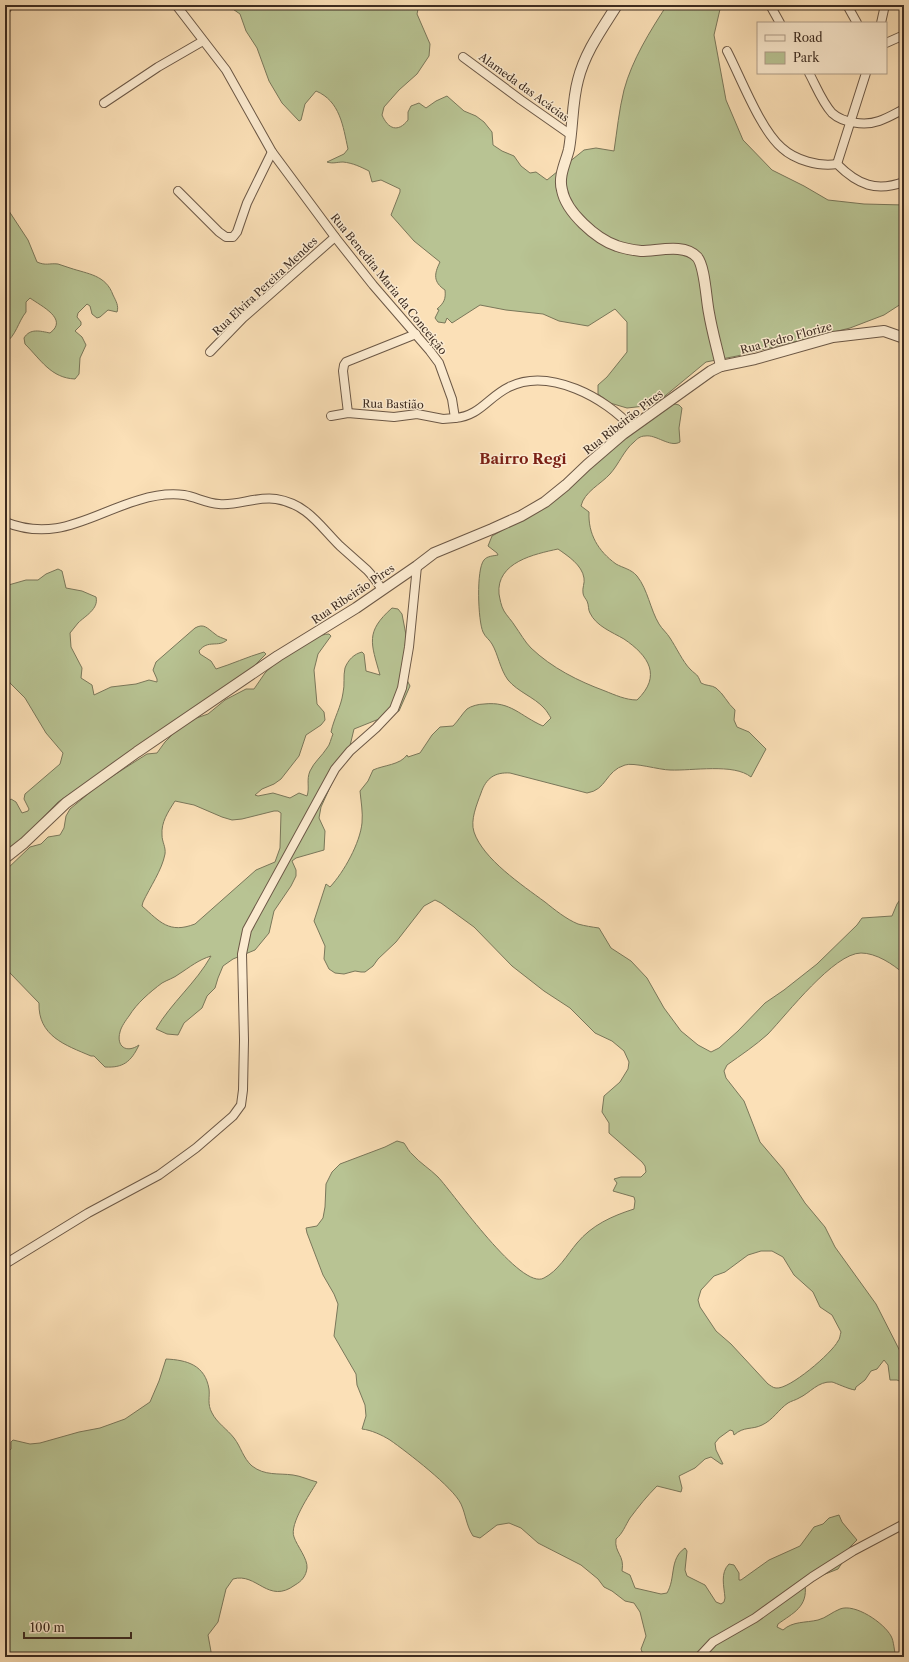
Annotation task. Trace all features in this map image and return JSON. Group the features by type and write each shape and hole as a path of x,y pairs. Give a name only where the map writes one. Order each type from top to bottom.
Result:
{"street":[{"path":"5,11 9,5"},
{"name":"Rua Benedita Maria da Conceição","path":"176,5 226,70 272,152 335,237 373,285 439,363 452,399 455,418"},
{"path":"617,5 584,60 577,81 568,156 562,175 561,189 564,200 575,215 590,230 610,243 635,250 683,250 692,253 698,258 701,266 709,313 721,366"},
{"path":"770,5 779,22"},
{"path":"847,5 856,22"},
{"path":"881,22 885,5"},
{"path":"887,43 904,35"},
{"path":"104,103 158,67 203,41"},
{"path":"728,51 761,120 771,136 782,148 797,157 815,164 836,164 853,178 881,188 904,182"},
{"name":"Alameda das Acácias","path":"463,57 571,135"},
{"path":"810,74 823,101 832,113 842,119 867,124 879,121 904,108"},
{"path":"836,164 866,74"},
{"path":"178,191 219,232 226,237 233,237 237,232 247,203 272,152"},
{"name":"Rua Elvira Pereira Mendes","path":"210,352 243,318 335,237"},
{"name":"Rua Pedro Florize","path":"721,366 755,359 833,337 884,331 904,338"},
{"path":"348,413 343,371 346,362 416,334"},
{"name":"Rua Ribeirão Pires","path":"5,858 24,843 66,803 130,756 278,656 321,630 417,566 434,553 521,516 545,502 632,428 711,371 721,366"},
{"path":"455,418 469,416 510,386 526,381 540,381 562,384 586,394 613,409 622,416 632,428"},
{"name":"Rua Bastião","path":"331,416 348,413 394,416 418,414 443,419 455,418"},
{"path":"5,522 32,529 53,530 76,524 139,500 165,495 184,495 207,502 221,504 252,499 275,499 298,505 312,516 340,546 368,571 382,589"},
{"path":"5,1264 88,1213 159,1175 220,1128 233,1116 241,1105 243,1090 244,1040 242,954 247,930 335,769 350,751 376,728 394,709 402,688 409,647 417,566"},
{"path":"699,1657 713,1642 755,1618 812,1577 853,1551 904,1524"}],"green space":[{"path":"227,5 419,5 417,14 430,44 429,56 417,74 399,90 384,107 382,115 384,120 387,124 394,128 401,127 408,120 408,112 411,106 419,103 426,108 447,96 464,111 476,116 484,122 492,132 493,145 514,156 521,166 530,173 536,172 547,180 584,150 596,148 614,151 621,105 627,79 642,46 667,5 721,5 714,35 726,100 743,140 772,170 828,200 864,204 904,205 904,302 884,315 850,328 737,356 706,362 654,405 627,408 610,403 598,394 598,385 607,377 627,352 627,322 615,309 588,326 559,321 543,314 506,310 480,305 452,323 447,318 445,323 438,322 435,318 439,310 437,309 443,303 445,298 445,290 438,284 436,278 440,262 414,241 391,215 400,189 381,180 372,182 369,171 357,165 343,162 327,162 344,154 348,149 342,123 335,108 324,95 316,91 305,104 301,120 299,121 282,103 269,81 257,48 246,31 240,14"},
{"path":"5,205 28,240 37,262 45,264 58,264 96,276 110,288 116,301 118,308 117,312 108,310 97,318 92,314 90,306 87,304 78,313 77,317 81,322 81,325 75,331 82,337 86,345 80,358 79,374 75,379 67,378 53,372 25,344 24,338 26,335 32,331 50,333 55,328 56,323 55,318 51,313 30,298 26,302 26,312 12,337 5,343"},
{"path":"675,404 682,408 679,428 680,442 672,443 649,436 639,438 630,445 610,474 586,496 581,506 589,512 590,528 599,548 616,564 630,570 641,581 659,624 669,636 687,666 698,676 701,683 719,690 735,710 734,720 737,727 749,732 766,749 751,777 734,770 670,770 629,764 613,771 599,788 587,793 510,773 496,775 488,780 483,788 474,812 473,827 479,842 486,852 494,862 515,880 569,920 578,924 599,928 611,948 631,961 647,978 664,1008 681,1031 698,1045 711,1052 719,1048 738,1031 765,1003 817,964 857,925 862,918 892,916 897,904 904,894 904,974 890,963 867,953 850,956 825,973 768,1034 727,1065 724,1071 726,1078 744,1101 760,1142 783,1169 805,1203 825,1227 835,1247 876,1304 904,1359 904,1383 897,1380 890,1380 888,1365 884,1360 877,1369 871,1371 865,1380 856,1387 855,1390 832,1382 822,1383 798,1399 788,1403 762,1425 741,1430 734,1435 733,1431 730,1430 715,1443 716,1450 723,1464 711,1457 705,1459 695,1468 679,1476 682,1488 681,1492 657,1486 643,1501 616,1539 617,1548 623,1566 622,1571 630,1575 635,1588 661,1594 667,1593 670,1587 677,1558 680,1552 685,1548 687,1551 685,1570 687,1576 705,1585 716,1602 721,1604 724,1602 725,1598 723,1584 724,1571 729,1564 734,1565 739,1573 739,1580 741,1580 769,1560 800,1546 814,1527 823,1524 829,1518 839,1515 842,1522 857,1540 849,1548 838,1569 815,1578 805,1585 805,1593 802,1604 794,1613 778,1624 777,1627 783,1630 791,1625 821,1619 840,1609 846,1608 861,1611 876,1620 887,1631 892,1638 896,1657 658,1657 642,1652 641,1649 646,1636 640,1612 634,1603 625,1601 604,1587 598,1579 581,1565 538,1543 521,1528 509,1523 497,1525 480,1538 473,1536 461,1504 440,1479 384,1436 362,1429 366,1416 365,1405 357,1385 356,1374 334,1336 338,1304 323,1275 306,1228 317,1226 323,1218 326,1184 332,1172 340,1164 397,1141 404,1143 409,1151 419,1161 438,1177 488,1239 520,1270 533,1278 544,1278 554,1271 577,1243 596,1226 610,1218 634,1209 634,1197 613,1191 617,1183 614,1179 621,1177 641,1177 646,1172 645,1166 609,1133 609,1123 602,1112 604,1096 620,1082 628,1069 629,1062 624,1051 612,1041 595,1033 570,1008 544,991 512,966 474,927 435,900 424,906 396,942 378,959 373,966 365,972 355,971 344,974 335,973 329,969 324,959 325,946 314,921 326,884 330,887 335,881 355,848 362,823 360,791 368,781 373,770 396,763 407,755 408,757 420,753 432,735 440,727 453,726 467,709 475,705 493,704 508,707 543,726 551,718 540,704 516,688 508,680 494,648 483,632 479,607 481,565 485,559 490,556 498,555 488,546 492,536 521,520 622,435 666,407","holes":["558,549 574,561 583,573 583,594 587,601 589,612 596,622 624,639 646,659 649,667 649,683 645,691 637,700 621,697 585,683 557,668 529,646 505,613 499,594 500,583 504,574 510,567 519,561","761,1251 772,1251 783,1257 794,1275 813,1292 820,1307 832,1315 841,1332 834,1347 810,1370 790,1383 776,1388 768,1384 731,1344 716,1331 700,1307 698,1300 701,1290 714,1276 725,1272 748,1255"]},
{"path":"58,569 62,571 66,588 82,591 96,597 93,609 70,633 71,647 82,668 81,678 92,685 94,695 111,687 136,684 149,680 157,682 153,670 156,662 195,628 201,626 227,640 220,643 206,645 199,651 200,654 211,661 216,669 264,652 266,654 250,670 58,802 22,839 5,852 5,804 11,799 16,802 22,813 28,811 29,809 24,799 25,794 60,764 63,753 46,733 25,698 10,683 5,674 5,586 26,580 38,580 46,574"},
{"path":"392,608 398,609 402,614 406,635 404,674 410,686 399,711 354,729 349,750 321,807 319,818 325,831 324,850 296,858 292,861 296,870 296,876 274,911 269,933 255,950 233,959 223,966 215,988 207,996 202,1008 184,1023 178,1035 167,1034 156,1029 169,1010 205,966 211,956 162,983 148,994 132,1011 121,1030 119,1041 123,1047 130,1049 139,1045 133,1056 122,1065 105,1067 94,1056 72,1048 55,1038 43,1024 39,1003 10,973 5,965 5,871 30,847 41,844 48,837 60,835 64,828 66,816 70,809 100,784 147,754 157,753 165,742 185,722 208,714 225,700 246,689 254,689 265,673 304,643 322,635 329,634 331,636 318,654 314,670 317,704 324,712 325,720 321,725 306,735 299,756 281,779 262,789 255,795 258,796 273,793 290,798 299,793 307,796 310,771 328,747 333,734 331,732 342,698 344,671 348,662 354,656 362,652 364,654 366,671 380,675 374,654 372,638 377,624","holes":["175,801 194,805 232,820 278,811 281,813 280,848 275,862 256,870 195,924 178,928 166,925 142,906 159,872 165,854 162,830 168,813"]},
{"path":"166,1359 194,1365 204,1374 209,1389 210,1410 234,1438 246,1460 252,1466 267,1473 287,1474 317,1482 297,1517 293,1531 295,1541 307,1564 305,1576 295,1585 286,1590 277,1592 249,1580 241,1578 233,1579 226,1589 218,1622 208,1635 212,1657 5,1657 5,1454 11,1449 11,1442 13,1440 30,1444 40,1443 79,1432 100,1428 125,1419 150,1402"}],"district":[{"name":"Bairro Regi","path":"523,459"}]}
